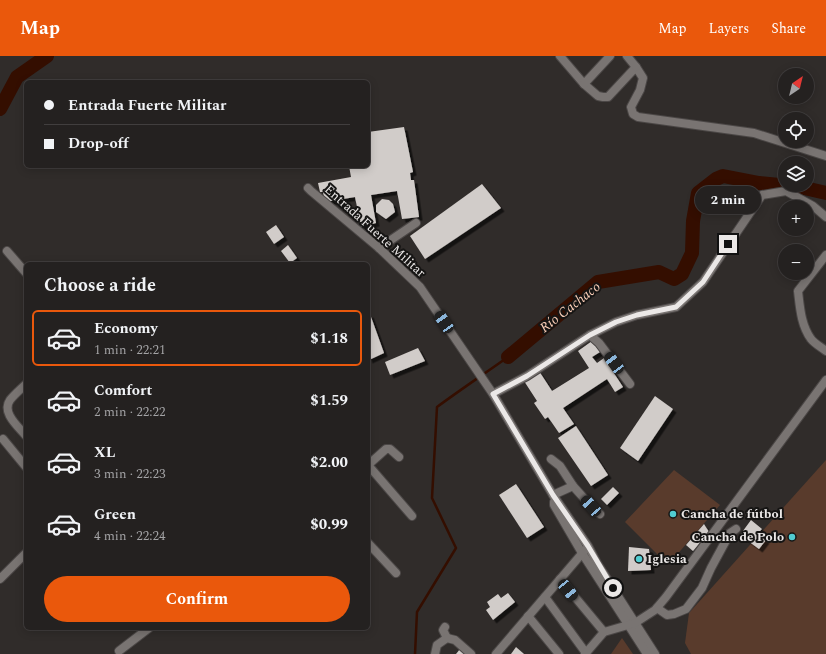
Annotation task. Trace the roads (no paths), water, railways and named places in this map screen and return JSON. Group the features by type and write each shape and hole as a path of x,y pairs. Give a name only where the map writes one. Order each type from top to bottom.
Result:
{"street":[{"path":"560,56 584,84 598,96 603,97 608,97 636,67"},
{"path":"584,84 610,56"},
{"path":"626,56 643,78 640,90 631,107 633,114 638,117 754,133 826,156"},
{"name":"Entrada Fuerte Militar","path":"308,188 378,248 420,287 492,393 553,495 588,546 632,624 647,654"},
{"path":"492,393 527,376 590,335 616,322 637,315 676,307 703,282 762,195 786,191 813,206 826,217"},
{"path":"378,248 416,223"},
{"path":"7,251 24,271"},
{"path":"826,255 798,291 804,327 812,340 826,351"},
{"path":"590,335 630,384"},
{"path":"545,597 586,653 604,632 632,624 656,608 666,597 826,380"},
{"path":"24,386 10,401 7,409 10,416 24,434"},
{"path":"3,439 24,465"},
{"path":"370,463 386,449 390,449 399,457"},
{"path":"551,459 560,466 573,486 600,514"},
{"path":"370,467 412,516"},
{"path":"553,495 573,486"},
{"name":"Entrada Fuerte Militar","path":"553,495 554,505 582,553 655,654"},
{"path":"656,608 667,615 686,609 702,588 730,533 736,529"},
{"path":"370,545 396,573"},
{"path":"496,654 588,546"},
{"path":"0,579 24,555"},
{"path":"560,579 604,632"},
{"path":"528,616 559,654"},
{"path":"445,627 443,630 447,638"},
{"path":"120,651 146,630"},
{"path":"435,654 437,645 447,638 455,640 471,654"}],"waterway":[{"path":"0,109 17,77 47,56"},
{"name":"Río Cachaco","path":"508,357 598,282 659,272 674,279 682,274 692,253 693,221 698,193 716,179 723,176 759,183 800,187 826,193"},
{"path":"415,654 417,612 456,548 432,498 437,407 508,357"}],"place":[{"name":"Cancha de fútbol","path":"673,514"},
{"name":"Cancha de Polo","path":"792,537"},
{"name":"Iglesia","path":"639,559"}]}
